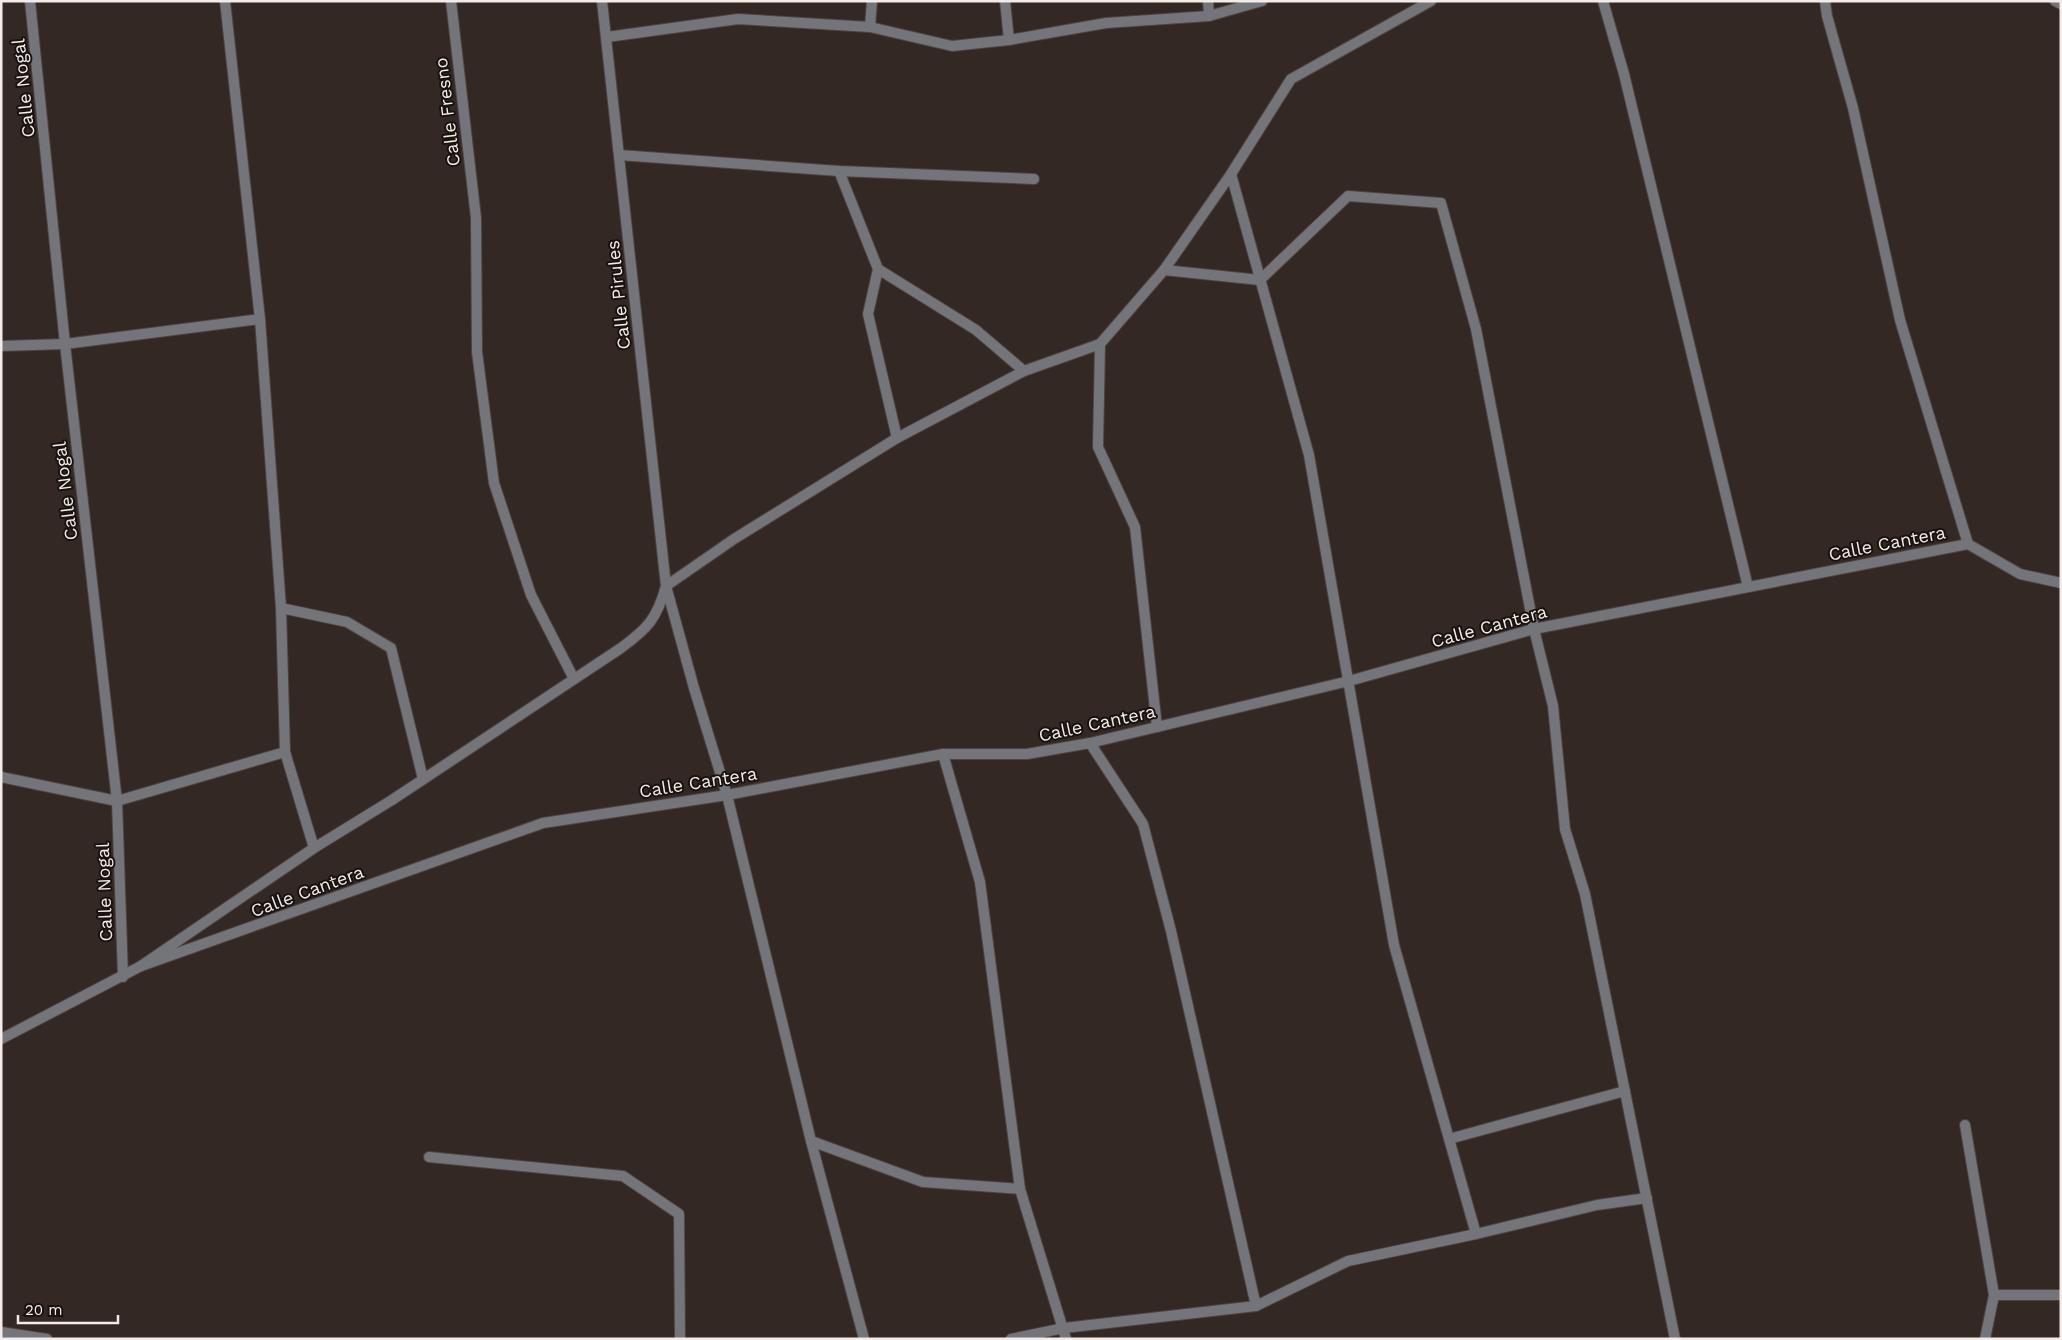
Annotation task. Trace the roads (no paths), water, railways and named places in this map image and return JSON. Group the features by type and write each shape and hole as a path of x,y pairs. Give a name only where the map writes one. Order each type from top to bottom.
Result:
{"street":[{"name":"Calle Nogal","path":"30,1 65,344 117,801 123,977"},
{"path":"225,1 260,319 281,608 285,752 314,848"},
{"name":"Calle Fresno","path":"451,1 476,218 477,352 494,484 531,595 574,679"},
{"name":"Calle Pirules","path":"602,1 666,586 694,688 727,794 811,1141 864,1339"},
{"path":"870,27 872,1"},
{"path":"1005,1 1009,40"},
{"path":"1208,1 1209,16"},
{"path":"607,37 738,19 870,27 952,46 1009,40 1106,23 1209,16 1262,1"},
{"path":"666,586 734,539 897,438 1024,371 1100,344 1164,270 1231,174 1291,79 1431,1"},
{"path":"1603,1 1624,74 1748,587"},
{"path":"1825,1 1827,16 1854,108 1900,320 1968,544"},
{"path":"2055,1 2061,4"},
{"path":"619,155 839,170 1034,180"},
{"path":"839,170 878,269 868,314 897,438"},
{"path":"1231,174 1308,455 1394,945 1476,1234"},
{"path":"1164,270 1260,280 1348,196 1441,203 1476,329 1534,630 1553,706 1565,829 1585,894 1675,1339"},
{"path":"878,269 976,330 1024,371"},
{"path":"1,346 65,344 260,319"},
{"path":"1100,344 1098,447 1135,527 1158,727"},
{"name":"Calle Cantera","path":"141,966 543,823 727,794 943,754 1027,754 1090,743 1349,681 1534,630 1968,544 2020,574 2061,583"},
{"name":"Calle Cantera","path":"1,1039 141,966 314,848 423,779 574,679 645,630 661,604 666,586"},
{"path":"281,608 348,622 391,648 423,779"},
{"path":"1090,743 1143,824 1171,931 1256,1306"},
{"path":"1,777 117,801 285,752"},
{"path":"943,754 980,882 1020,1189 1065,1334"},
{"path":"1449,1139 1625,1091"},
{"path":"1965,1125 1994,1295 1985,1339"},
{"path":"811,1141 923,1182 1020,1189"},
{"path":"429,1156 623,1176 679,1214 680,1339"},
{"path":"1011,1339 1065,1334 1256,1306 1348,1261 1597,1206 1647,1198"},
{"path":"1994,1295 2061,1295"},
{"path":"1,1332 47,1339"}]}
